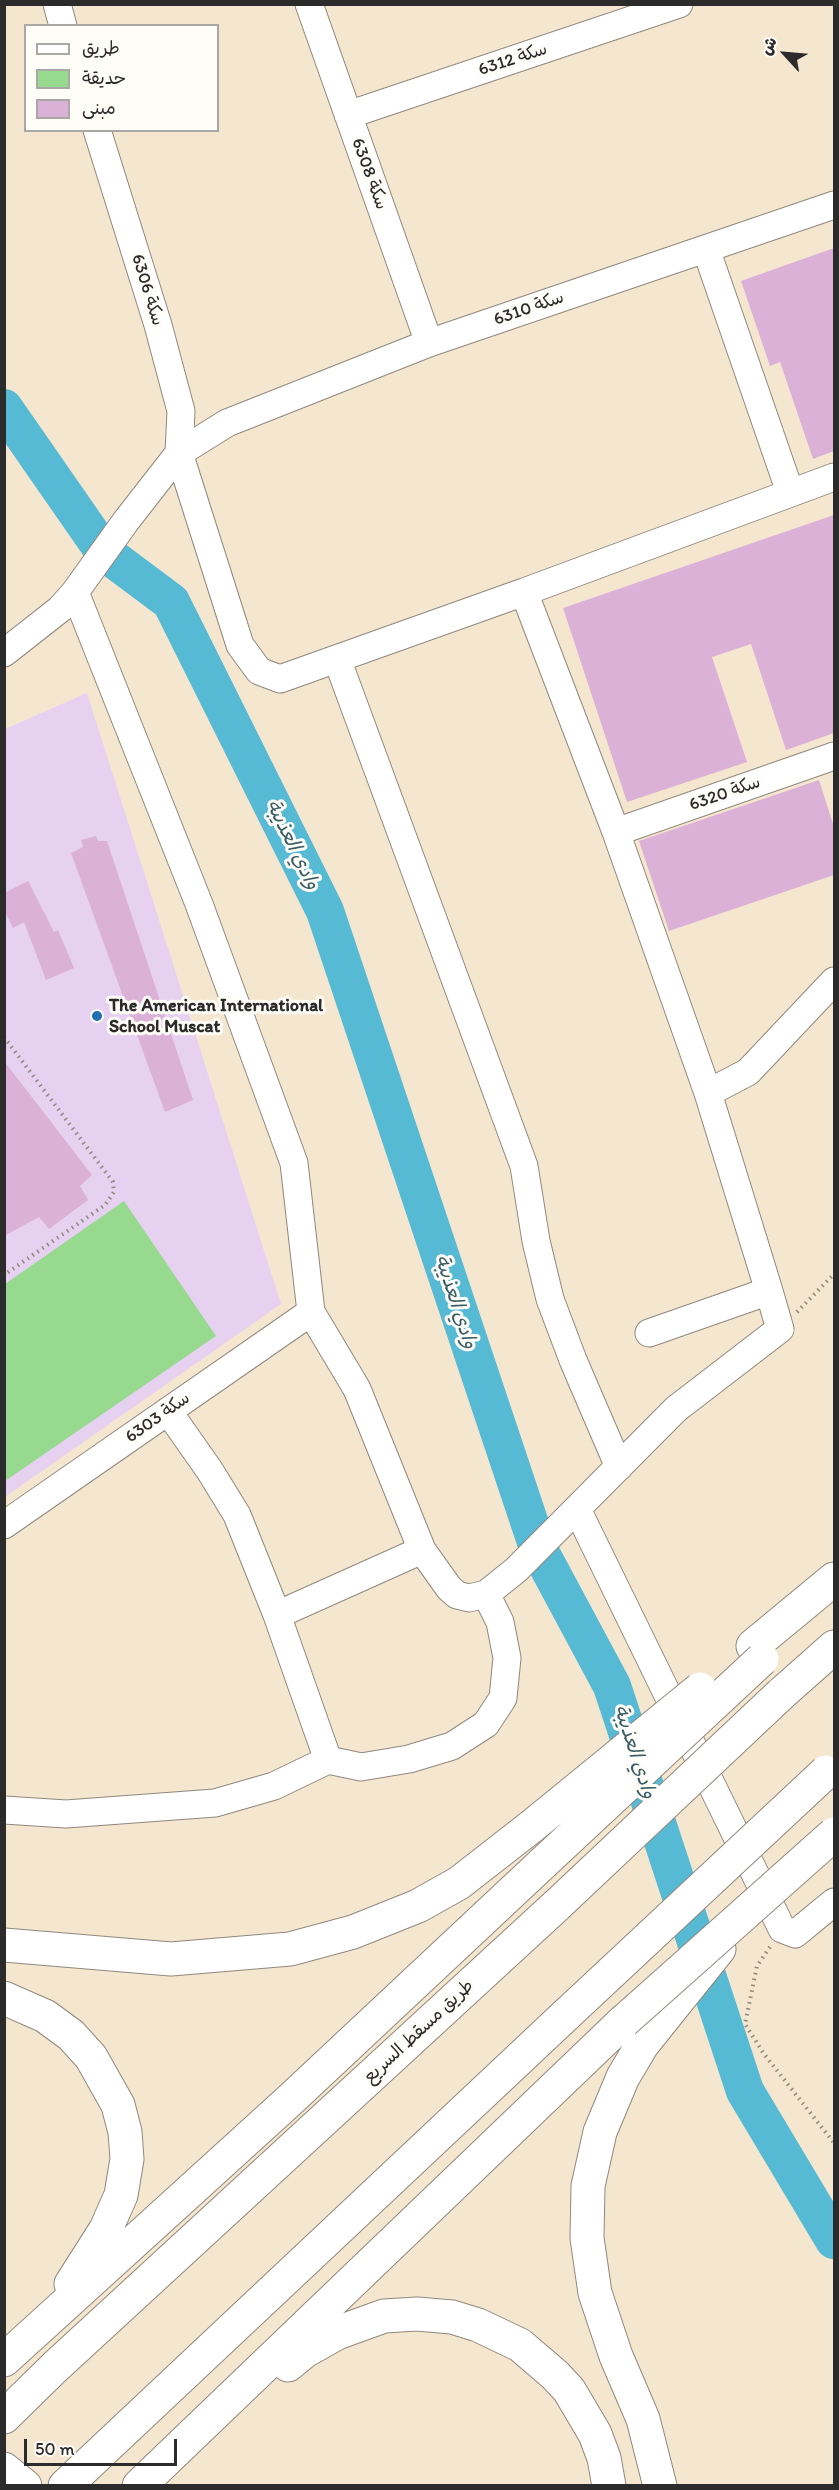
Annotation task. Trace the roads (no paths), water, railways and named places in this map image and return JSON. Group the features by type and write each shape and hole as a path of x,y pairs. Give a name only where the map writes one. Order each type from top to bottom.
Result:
{"main road":[{"path":"4,2360 290,2100 543,1863 834,1580"},
{"path":"4,1946 171,1959 249,1954 290,1949 353,1932 418,1905 459,1883 834,1592"},
{"name":"طريق مسقط السريع","path":"4,2417 55,2367 834,1647"},
{"path":"65,2486 830,1768"},
{"path":"139,2486 633,2033 750,1910 834,1834"},
{"path":"4,1998 45,2016 71,2035 91,2057 118,2105 128,2159 121,2195 91,2256 67,2289 4,2360"},
{"path":"633,2033 623,2077 600,2132 588,2186 587,2238 595,2293 616,2356 643,2419 660,2486"},
{"path":"139,2486 305,2351 359,2323 384,2316 417,2314 452,2317 478,2325 520,2345 547,2367 569,2390 595,2434 604,2458 609,2486"},
{"path":"4,2469 25,2486"}],"street":[{"path":"57,4 62,24"},
{"name":"سكة 6308","path":"309,4 429,344"},
{"name":"سكة 6312","path":"348,115 679,4"},
{"name":"سكة 6306","path":"98,132 158,325 181,411 180,453 240,645 259,671 280,679 524,592 834,477"},
{"name":"سكة 6310","path":"4,653 60,609 75,592 126,521 180,453 226,423 429,344 834,205"},
{"path":"706,249 790,492"},
{"path":"75,592 199,904 294,1163 311,1312 357,1389 422,1550 457,1595 469,1598 486,1594 516,1570 676,1409 780,1329 708,1093 616,832 524,592"},
{"path":"337,658 524,1166 536,1241 550,1299 573,1360 619,1467"},
{"name":"سكة 6320","path":"616,832 833,760"},
{"path":"708,1093 748,1072 834,981"},
{"path":"649,1333 769,1291"},
{"name":"سكة 6303","path":"4,1525 311,1312"},
{"path":"168,1412 210,1471 237,1515 277,1615 328,1760"},
{"path":"577,1509 783,1929 795,1934 834,1902"},
{"path":"277,1615 422,1550"},
{"path":"4,1810 66,1814 215,1803 274,1786 328,1760 361,1767 409,1759 452,1746 486,1724 503,1698 507,1658 500,1622 486,1594"}],"waterway":[{"name":"وادي العذيبة","path":"4,408 104,552 171,602 325,911 538,1548 612,1686 745,2091 834,2240"}],"place":[{"name":"The American International School Muscat","path":"97,1016"}]}
